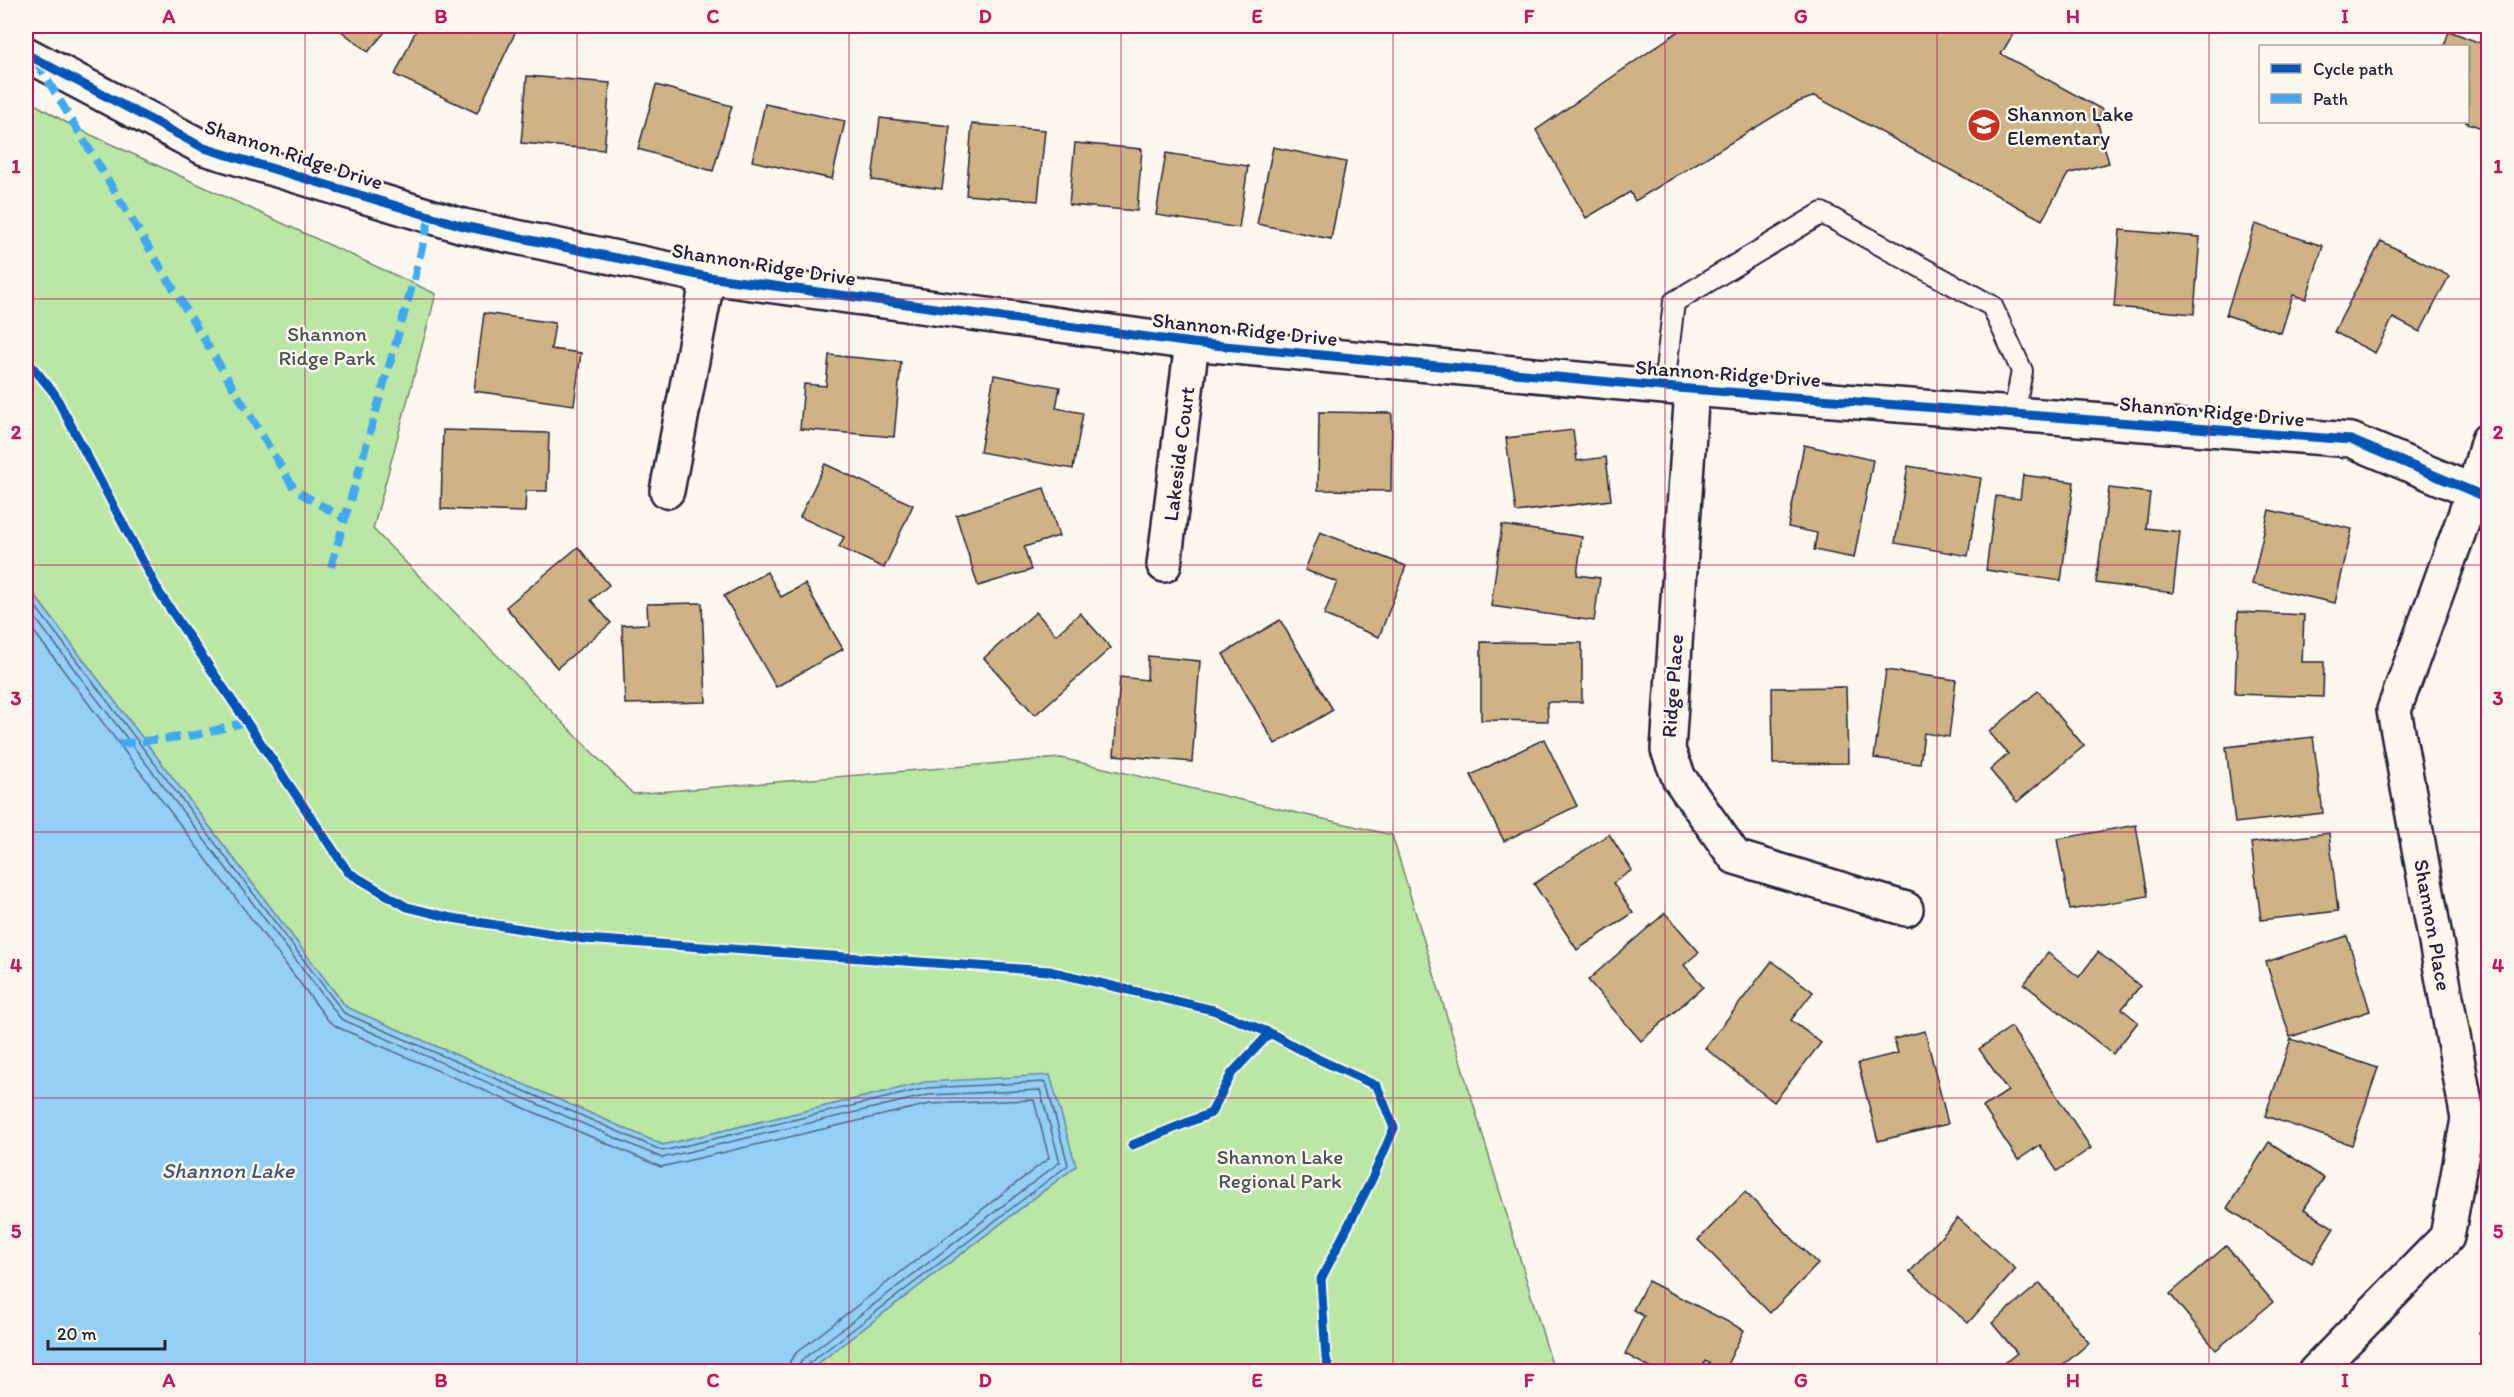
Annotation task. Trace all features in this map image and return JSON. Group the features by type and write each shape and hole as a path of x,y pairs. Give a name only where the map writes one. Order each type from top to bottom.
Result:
{"street":[{"name":"Shannon Ridge Drive","path":"26,54 204,148 464,226 708,277 1192,343 1678,387 2351,440 2481,495"},
{"path":"667,491 708,277"},
{"name":"Lakeside Court","path":"1164,565 1192,343"},
{"name":"Ridge Place","path":"1678,387 1668,750 1679,778 1735,857 1906,909"},
{"name":"Shannon Place","path":"2315,1371 2447,1237 2468,1119 2394,710 2481,495 2488,440"}],"lane":[{"path":"1678,387 1674,302 1822,213 1992,306 2022,371 2014,414"}],"green space":[{"name":"Shannon Lake Regional Park","path":"26,99 74,127 436,294 373,529 633,794 1061,758 1392,835 1554,1371 808,1371 1076,1166 926,1082 663,1145 346,1007 26,584"}],"water":[{"name":"Shannon Lake","path":"26,584 346,1007 663,1145 926,1082 1050,1075 1076,1166 808,1371 26,1371"}],"building":[{"path":"335,26 390,26 368,52"},
{"path":"418,26 452,26 470,34 474,26 509,26 517,29 477,113 395,75"},
{"name":"Shannon Lake Elementary","path":"1686,26 2018,26 2001,54 2103,110 2097,120 2109,163 2068,174 2042,220 1815,96 1796,103 1635,201 1630,192 1586,218 1536,130"},
{"path":"2449,31 2488,46 2487,130 2468,123 2469,45 2444,45"},
{"path":"527,76 610,83 604,150 521,143"},
{"path":"656,85 732,106 713,171 638,149"},
{"path":"765,104 845,121 832,179 752,161"},
{"path":"880,118 950,126 942,189 872,180"},
{"path":"972,124 1045,130 1038,201 966,195"},
{"path":"1075,143 1142,149 1137,211 1069,205"},
{"path":"1273,147 1346,162 1331,239 1257,224"},
{"path":"1166,153 1248,166 1239,228 1156,215"},
{"path":"2255,224 2323,246 2306,299 2293,295 2281,333 2226,315"},
{"path":"2120,230 2200,237 2194,314 2114,307"},
{"path":"2381,241 2449,276 2420,332 2393,318 2375,353 2334,332"},
{"path":"484,313 555,323 551,349 581,353 574,405 474,391"},
{"path":"829,355 901,362 894,437 800,429 804,384 826,386"},
{"path":"994,375 1060,387 1056,408 1083,413 1073,469 980,452"},
{"path":"1319,412 1392,413 1391,491 1318,490"},
{"path":"443,430 549,433 547,491 526,491 525,512 441,509"},
{"path":"1573,430 1577,461 1606,457 1611,500 1516,512 1506,438"},
{"path":"1804,445 1873,460 1854,558 1814,550 1817,533 1788,527"},
{"path":"825,464 913,505 884,568 839,547 844,537 800,517"},
{"path":"1908,466 1981,478 1968,556 1895,543"},
{"path":"2023,475 2074,482 2061,581 1986,570 1996,496 2020,499"},
{"path":"1044,488 1059,536 1024,547 1031,570 978,586 956,515"},
{"path":"2109,488 2150,493 2146,528 2180,532 2173,593 2096,583"},
{"path":"2269,510 2352,529 2335,603 2252,584"},
{"path":"1502,525 1582,537 1577,575 1600,578 1594,621 1491,606"},
{"path":"1320,532 1406,566 1379,637 1324,615 1337,582 1305,570"},
{"path":"578,547 609,585 591,600 611,623 557,668 506,607"},
{"path":"767,572 781,597 805,584 843,649 776,687 724,596"},
{"path":"702,603 706,702 625,704 622,625 648,624 647,604"},
{"path":"1036,612 1056,635 1080,613 1111,648 1035,715 984,658"},
{"path":"2238,612 2304,615 2302,662 2324,662 2323,697 2235,694"},
{"path":"1280,620 1333,710 1275,744 1223,654"},
{"path":"1481,642 1582,643 1582,702 1547,702 1548,721 1481,720"},
{"path":"1148,656 1200,661 1192,762 1114,755 1120,677 1147,680"},
{"path":"1886,670 1956,680 1949,737 1924,733 1920,764 1874,758"},
{"path":"1846,687 1848,763 1773,764 1772,688"},
{"path":"2038,691 2084,746 2017,802 1990,770 2008,754 1989,732"},
{"path":"2313,737 2323,813 2235,823 2226,747"},
{"path":"1544,739 1577,806 1504,841 1471,775"},
{"path":"2136,825 2148,896 2070,910 2057,839"},
{"path":"2329,833 2338,911 2261,920 2251,843"},
{"path":"1609,834 1632,870 1613,883 1633,913 1577,950 1534,884"},
{"path":"1665,913 1699,952 1684,965 1703,987 1641,1041 1588,980"},
{"path":"2347,936 2370,1011 2290,1037 2266,962"},
{"path":"2098,952 2140,986 2122,1009 2138,1022 2113,1054 2024,984 2048,953 2079,977"},
{"path":"1772,961 1813,992 1791,1020 1821,1043 1774,1102 1705,1048"},
{"path":"2011,1027 2091,1148 2057,1171 2040,1145 2018,1160 1983,1107 2008,1091 1979,1049"},
{"path":"1925,1031 1948,1124 1878,1141 1858,1063 1898,1053 1894,1039"},
{"path":"2291,1039 2378,1068 2352,1145 2265,1116"},
{"path":"2269,1142 2324,1178 2304,1209 2334,1228 2312,1263 2227,1208"},
{"path":"1745,1192 1818,1264 1770,1313 1698,1240"},
{"path":"1958,1218 2016,1269 1968,1323 1910,1272"},
{"path":"2226,1246 2273,1302 2216,1350 2170,1294"},
{"path":"1648,1281 1744,1330 1724,1371 1705,1361 1700,1372 1658,1372 1625,1354 1644,1316 1633,1310"},
{"path":"2040,1283 2089,1343 2055,1372 2003,1372 2000,1367 2017,1353 1992,1323"},
{"path":"2488,1320 2488,1340 2479,1333"}],"marked path":[{"path":"36,61 295,490 345,519"},
{"path":"331,567 413,283 430,216"},
{"path":"119,744 196,735 247,722"}],"cycle path":[{"path":"26,54 204,148 463,226 708,277 1192,343 1664,387 2351,440 2488,498"},
{"path":"26,359 54,393 160,594 348,872 407,907 452,918 585,939 1049,971 1213,1010 1270,1033 1318,1059 1377,1086 1394,1128 1372,1179 1321,1279 1326,1358 1330,1372"},
{"path":"1132,1145 1211,1113 1232,1073 1270,1033"}],"place":[{"name":"Shannon Lake Elementary","path":"1984,125"}],"park label":[{"name":"Shannon Ridge Park","path":"327,345"}]}
